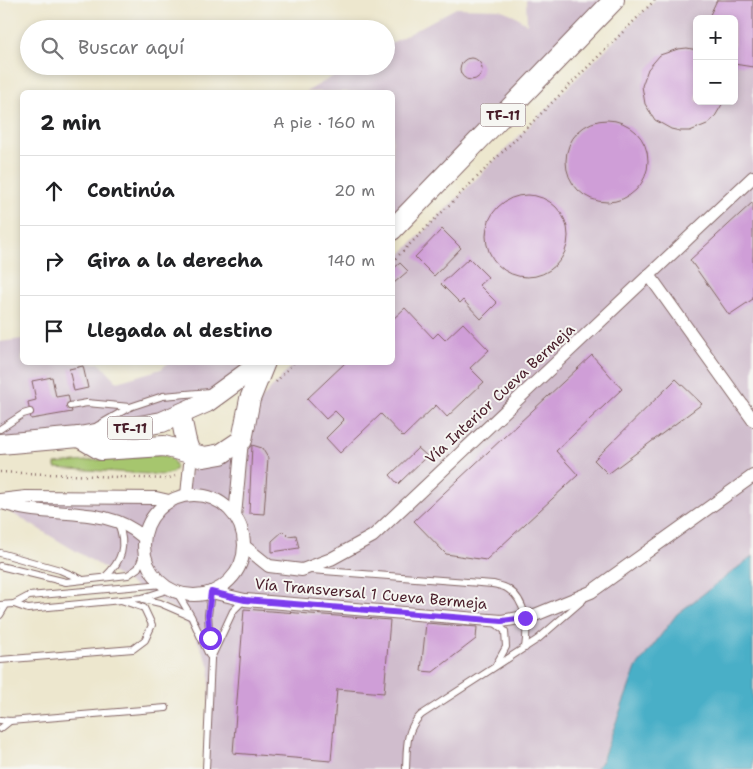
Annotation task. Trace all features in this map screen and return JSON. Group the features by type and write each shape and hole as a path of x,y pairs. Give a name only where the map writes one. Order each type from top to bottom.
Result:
{"main road":[{"name":"TF-11","path":"395,227 614,0"},
{"name":"TF-11","path":"0,444 79,437 162,422 180,416 224,391 260,365"},
{"path":"79,437 101,450 164,446 204,457 221,454 242,440 250,399 263,365"},
{"path":"224,391 235,408 240,422 242,440"},
{"path":"180,416 184,426 186,445 191,454"}],"street":[{"name":"Vía Interior Cueva Bermeja","path":"244,546 269,566 302,570 332,559 373,536 753,177"},
{"path":"649,275 753,420"},
{"path":"235,516 242,440"},
{"path":"187,495 191,454"},
{"name":"Vía Transversal 1 Cueva Bermeja","path":"211,592 245,600 492,620 525,618 592,592 753,476"},
{"path":"0,501 26,497 156,498 169,500 187,495 201,495 214,499 226,506 235,516 240,525 244,546 241,561 234,574 223,586 211,592 196,595 170,588 148,567 144,553 144,537 152,516 169,500"},
{"path":"0,501 33,510 78,513 102,517 136,530 144,537"}],"lane":[{"path":"79,437 130,407 163,396 224,391"},
{"path":"70,406 87,403 130,407"},
{"path":"0,429 23,414 30,412"},
{"path":"105,577 116,567 123,552 123,536 118,523"},
{"path":"0,553 60,570 82,580"},
{"path":"0,566 66,582 128,574 138,568 144,553"},
{"path":"302,570 492,584 508,588 520,601 525,618 528,630 525,648"},
{"path":"170,588 191,616 211,659"},
{"path":"7,605 28,609 142,598 170,588"},
{"path":"0,615 7,605 29,596 170,588"},
{"path":"206,769 211,659 208,615 211,592"},
{"path":"406,769 408,732 412,723 434,705 538,639 592,592"},
{"path":"142,598 160,603 191,616"},
{"path":"0,660 133,648 145,640 152,625 144,608 121,600"},
{"path":"211,659 233,611 245,600"},
{"path":"492,620 505,630 506,647 495,666"},
{"path":"0,720 10,721 166,708"},
{"path":"0,729 10,721"}],"path":[{"path":"395,259 656,0"}],"shaded area":[{"path":"526,0 614,0 395,228 395,90 309,90 335,75 395,75 395,41 456,8 499,9 514,15 527,24"},
{"path":"655,0 753,0 753,556 677,614 636,668 600,763 595,769 208,769 210,667 193,631 177,611 0,506 0,500 169,501 187,495 191,466 221,454 260,401 292,365 395,365 395,260"},
{"path":"20,339 20,365 101,365 117,382 161,369 166,365 259,365 180,416 0,444 0,342"}],"green space":[{"path":"159,454 172,460 176,468 173,472 164,475 55,468 55,464"}],"water":[{"path":"753,556 753,769 595,769 601,763 636,668 677,614"}],"building":[{"path":"717,0 753,0 753,67 738,65 738,15 710,15"},
{"path":"678,49 693,49 693,105 722,105 714,118 707,124 690,131 671,129 655,120 645,104 642,86 648,69 660,55"},
{"path":"471,58 481,65 482,69 475,79 471,80 461,73 460,69 467,59"},
{"path":"607,120 623,123 636,132 645,145 648,161 645,177 636,190 623,199 607,202 591,199 578,190 569,177 566,161 569,145 578,132 591,123"},
{"path":"527,195 543,198 556,207 565,220 568,236 565,252 556,265 543,274 527,277 511,274 498,265 489,252 486,236 489,220 498,207 511,198"},
{"path":"753,202 753,299 729,315 690,260"},
{"path":"442,229 461,248 434,276 415,257"},
{"path":"469,258 488,277 479,285 497,303 481,319 463,300 460,303 441,284"},
{"path":"400,263 408,271 395,282 395,267"},
{"path":"405,308 433,338 438,333 445,340 463,323 489,350 470,368 484,382 447,417 436,405 403,437 381,414 340,453 326,438 344,420 335,411 326,419 307,399 343,365 395,365 395,317"},
{"path":"592,355 622,389 556,451 578,475 486,560 446,554 414,521"},
{"path":"83,366 88,388 74,391 69,369"},
{"path":"52,377 56,397 68,395 72,412 31,419 28,402 36,400 32,381"},
{"path":"676,379 702,404 608,474 594,460"},
{"path":"252,445 262,448 268,458 264,514 249,513"},
{"path":"418,448 427,456 398,484 390,475"},
{"path":"283,531 288,536 296,535 299,548 272,552 272,541"},
{"path":"244,609 390,620 384,693 337,689 331,761 233,753"},
{"path":"426,623 477,627 476,639 433,672 421,671"}],"route":[{"path":"210,638 208,615 211,592 245,600 353,607 502,621 525,618"}]}
